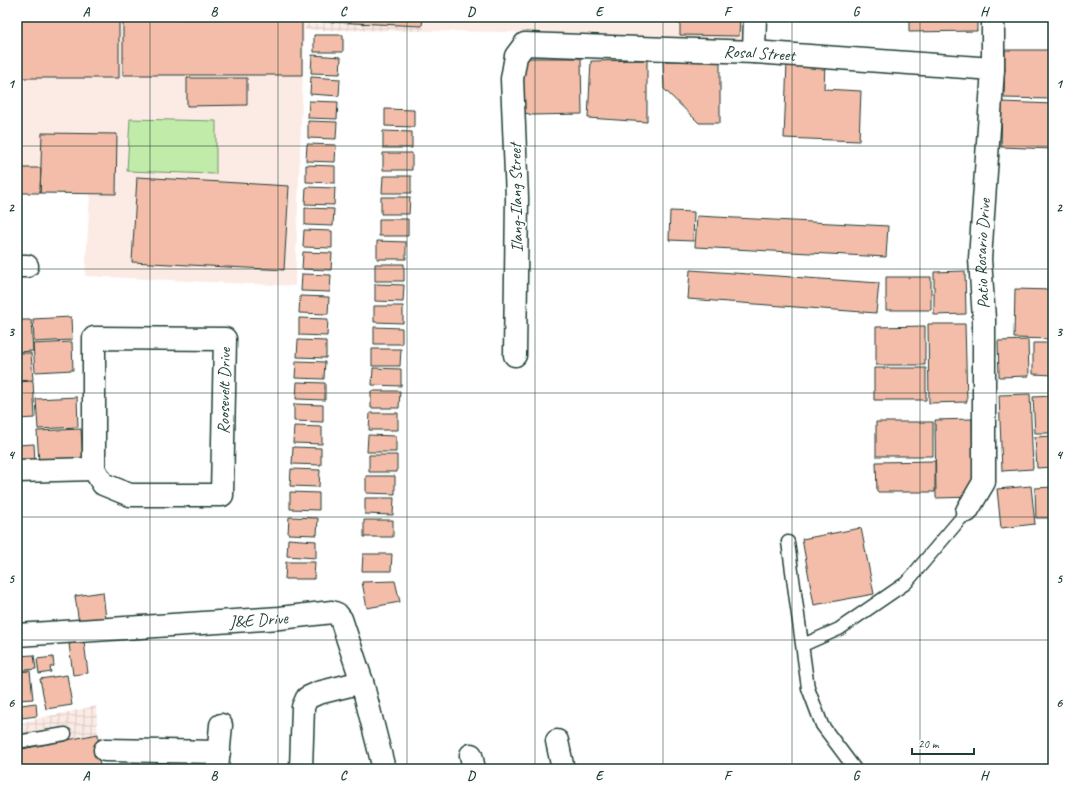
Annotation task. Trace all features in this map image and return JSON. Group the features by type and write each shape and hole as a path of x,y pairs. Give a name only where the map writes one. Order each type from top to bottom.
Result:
{"street":[{"path":"754,52 755,17"},
{"name":"Patio Rosario Drive","path":"967,511 984,482 984,319 980,259 993,69 993,17"},
{"name":"Rosal Street","path":"526,44 754,52 993,69"},
{"name":"Ilang-Ilang Street","path":"515,355 517,205 512,79 516,56 526,44"},
{"name":"Roosevelt Drive","path":"94,338 225,338 222,495 130,495 103,484 94,469 94,338"},
{"path":"17,471 94,469"},
{"name":"J&E Drive","path":"17,635 256,620 332,612 338,614 362,682 384,769"},
{"path":"301,769 303,707 307,698 318,693 362,682"},
{"path":"105,750 218,760 221,725"},
{"path":"557,741 563,769"}],"lane":[{"path":"803,644 839,629 906,583 967,511"},
{"path":"788,542 808,688 822,725 854,769"},
{"path":"17,742 65,734"}],"shaded area":[{"path":"17,17 305,17 295,286 85,276 90,194 17,193"},
{"path":"305,17 424,17 424,31 305,30"},
{"path":"424,17 743,17 742,40 506,32 424,31"},
{"path":"96,706 100,769 17,769 17,723"}],"green space":[{"path":"130,119 216,121 216,174 127,171"}],"building":[{"path":"17,17 119,17 119,78 17,78"},
{"path":"308,17 423,17 422,26 308,21"},
{"path":"680,17 740,17 739,36 680,35"},
{"path":"909,17 977,17 977,31 909,32"},
{"path":"123,19 302,19 302,75 123,75"},
{"path":"314,35 343,35 343,52 314,52"},
{"path":"1005,50 1053,50 1053,99 1004,98"},
{"path":"312,55 341,57 340,74 311,73"},
{"path":"524,58 581,58 582,114 532,115 522,112"},
{"path":"647,60 647,122 588,118 591,61"},
{"path":"663,61 720,61 720,123 699,123 664,89"},
{"path":"787,62 825,63 824,89 861,91 859,141 784,138"},
{"path":"311,77 340,79 339,96 310,94"},
{"path":"187,78 247,78 247,105 187,106"},
{"path":"309,101 338,102 337,119 308,118"},
{"path":"1002,102 1053,104 1053,149 1001,147"},
{"path":"385,109 414,110 414,127 385,126"},
{"path":"308,121 337,122 336,139 308,138"},
{"path":"383,131 412,132 412,148 383,148"},
{"path":"42,133 117,134 116,194 40,193"},
{"path":"307,144 336,145 335,162 306,161"},
{"path":"383,153 412,153 412,170 383,170"},
{"path":"306,165 335,166 335,183 306,182"},
{"path":"17,168 41,168 40,193 17,193"},
{"path":"383,176 411,176 411,193 382,193"},
{"path":"137,177 289,186 284,270 132,262"},
{"path":"306,187 335,188 334,205 305,204"},
{"path":"381,197 410,197 409,214 381,214"},
{"path":"305,208 334,209 333,226 305,225"},
{"path":"670,211 694,212 693,241 669,240"},
{"path":"697,216 888,226 886,257 695,247"},
{"path":"379,219 408,219 408,236 379,236"},
{"path":"304,230 332,231 332,248 303,247"},
{"path":"377,241 406,242 406,259 377,259"},
{"path":"303,252 332,253 331,270 302,269"},
{"path":"375,264 404,264 404,281 375,281"},
{"path":"690,270 879,283 876,313 688,299"},
{"path":"965,271 966,314 934,315 934,272"},
{"path":"302,274 331,275 330,292 301,291"},
{"path":"886,277 931,277 931,310 886,310"},
{"path":"375,284 404,285 403,302 375,301"},
{"path":"1015,289 1053,290 1053,339 1014,338"},
{"path":"300,296 329,297 328,314 299,313"},
{"path":"374,306 403,306 403,323 374,322"},
{"path":"71,317 72,340 34,342 33,319"},
{"path":"299,318 328,319 327,336 299,335"},
{"path":"17,320 31,320 33,351 17,352"},
{"path":"928,324 965,324 967,402 929,403"},
{"path":"925,326 925,365 876,365 876,327"},
{"path":"374,327 402,328 402,344 374,344"},
{"path":"298,340 326,341 326,358 297,357"},
{"path":"1028,340 1029,376 999,377 998,341"},
{"path":"72,342 73,370 35,372 33,344"},
{"path":"1033,343 1053,343 1053,375 1033,374"},
{"path":"372,349 401,349 400,366 372,366"},
{"path":"17,353 31,353 33,380 17,381"},
{"path":"296,361 325,362 324,379 295,378"},
{"path":"373,368 401,369 401,386 372,385"},
{"path":"874,368 926,368 926,400 874,400"},
{"path":"33,381 35,418 17,419 17,382"},
{"path":"297,382 325,383 325,400 296,399"},
{"path":"371,391 400,391 399,408 371,408"},
{"path":"1030,394 1033,469 1002,471 999,395"},
{"path":"1053,396 1053,433 1035,433 1033,397"},
{"path":"77,397 78,427 38,429 36,399"},
{"path":"294,404 323,405 323,422 294,421"},
{"path":"370,413 398,413 398,430 369,430"},
{"path":"972,419 973,497 936,498 935,420"},
{"path":"876,422 933,422 933,456 876,456"},
{"path":"294,426 322,427 322,444 293,443"},
{"path":"81,429 83,461 39,464 37,431"},
{"path":"368,435 396,436 396,452 367,452"},
{"path":"1053,436 1053,467 1037,468 1035,437"},
{"path":"34,444 35,462 17,463 17,445"},
{"path":"293,447 321,448 321,465 292,464"},
{"path":"369,455 397,455 397,472 369,472"},
{"path":"935,461 935,492 877,492 876,462"},
{"path":"291,469 320,470 319,487 290,486"},
{"path":"366,476 395,476 395,494 366,493"},
{"path":"1031,486 1035,524 1001,528 997,489"},
{"path":"1053,487 1053,518 1036,518 1035,488"},
{"path":"290,492 319,493 319,510 290,509"},
{"path":"365,498 394,498 393,515 365,514"},
{"path":"289,517 318,518 317,535 288,534"},
{"path":"364,520 393,520 393,537 364,537"},
{"path":"861,528 874,594 814,605 802,539"},
{"path":"288,539 316,541 316,558 287,556"},
{"path":"363,554 392,554 391,571 362,571"},
{"path":"286,562 315,562 314,579 285,579"},
{"path":"395,581 400,602 367,608 362,582"},
{"path":"103,592 106,619 79,623 75,596"},
{"path":"84,642 88,673 73,675 69,644"},
{"path":"34,655 36,669 17,671 17,656"},
{"path":"53,657 54,666 50,667 51,672 39,674 37,659"},
{"path":"30,671 33,699 17,700 17,672"},
{"path":"67,675 72,705 46,709 40,679"},
{"path":"36,703 37,716 22,718 21,705"},
{"path":"98,734 100,769 17,769 17,750"}]}
